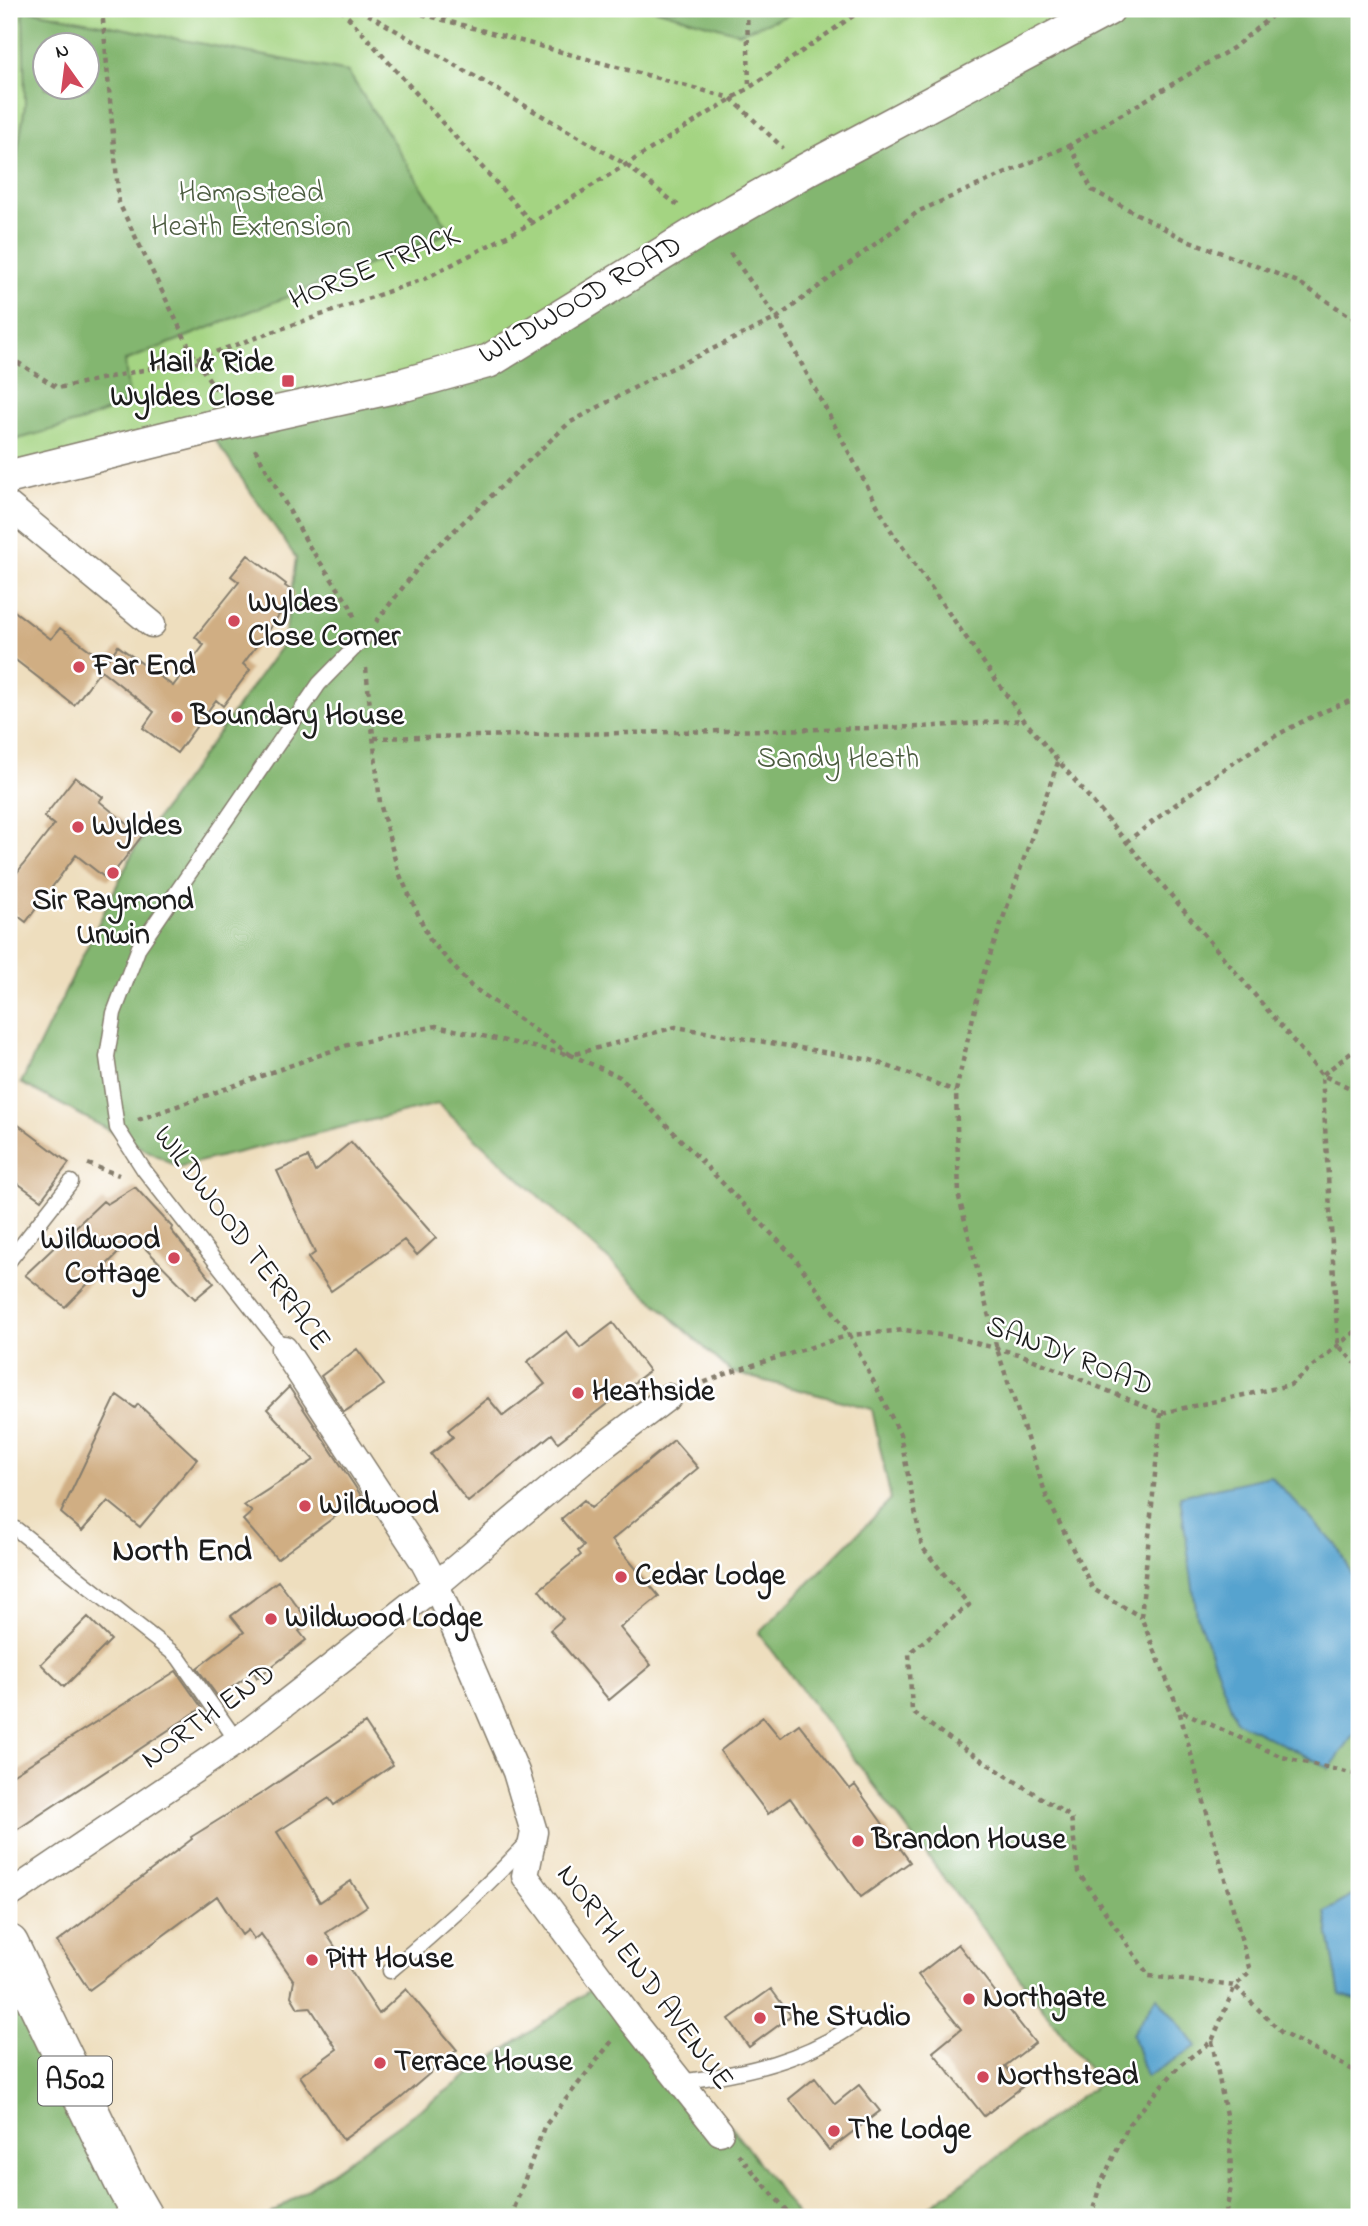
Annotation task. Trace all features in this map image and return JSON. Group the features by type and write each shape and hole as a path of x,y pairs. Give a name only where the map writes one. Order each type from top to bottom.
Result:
{"main road":[{"name":"A502","path":"9,1944 143,2217"}],"street":[{"name":"WILDWOOD ROAD","path":"9,477 406,384 489,361 706,227 806,170 1108,9"},
{"path":"9,506 152,624"},
{"name":"WILDWOOD TERRACE","path":"284,1349 422,1559 436,1585"},
{"name":"NORTH END","path":"9,1895 237,1741 436,1585 581,1463 668,1397"},
{"name":"NORTH END AVENUE","path":"436,1585 516,1772 534,1832 526,1876 632,2022 720,2132"}],"lane":[{"name":"WILDWOOD TERRACE","path":"284,1349 144,1170 117,1128 107,1057 114,1013 139,947 319,684 363,639"},
{"path":"9,1261 71,1182"},
{"path":"16,1529 178,1657 237,1741"},
{"path":"390,1971 497,1876 534,1836"},
{"path":"680,2081 723,2076 805,2054 836,2039 860,2021"}],"path":[{"path":"82,9 121,9"},
{"path":"341,9 532,223"},
{"path":"359,9 625,164 706,227 736,259 777,318 890,529 1024,720 1322,1075 1359,1092"},
{"path":"403,9 731,98 806,170"},
{"path":"747,9 749,88"},
{"name":"HORSE TRACK","path":"9,357 58,388 195,359 424,279 532,223 749,88 863,9"},
{"path":"363,639 428,555 569,423 656,376 777,318 919,211 1069,145 1233,48 1280,9"},
{"path":"102,10 119,204 195,359 239,422 309,546 350,606 363,639 380,803 398,871 430,940 471,986 571,1055 621,1077 794,1257 850,1335 900,1434 922,1547 969,1605 909,1653 912,1712 1071,1817 1078,1872 1149,1976 1235,1986 1282,2034 1359,2071"},
{"path":"1069,145 1092,190 1182,237 1297,282 1359,322"},
{"path":"1126,842 1240,756 1328,708 1359,698"},
{"path":"374,738 922,727 1024,720"},
{"path":"1058,761 982,978 956,1091 959,1197 997,1349 1047,1498 1093,1589 1141,1617"},
{"path":"117,1128 348,1045 436,1026 571,1055 676,1027 871,1060 956,1091"},
{"path":"1322,1075 1359,1047"},
{"path":"1322,1075 1338,1345 1359,1367"},
{"name":"SANDY ROAD","path":"668,1397 731,1372 850,1335 905,1330 953,1337 1022,1355 1161,1413 1290,1385 1359,1328"},
{"path":"1091,2217 1100,2185 1129,2124 1180,2065 1212,2041 1235,1986 1250,1971 1179,1710 1141,1617 1161,1413"},
{"path":"1179,1710 1282,1756 1359,1775"},
{"path":"511,2217 544,2127 620,2031"},
{"path":"1212,2041 1230,2136 1231,2187 1225,2217"},
{"path":"720,2132 792,2217"}],"green space":[{"name":"Hampstead Heath Extension","path":"9,9 1108,9 489,361 9,477"},
{"path":"23,9 348,72 451,232 125,361 129,402 83,421 15,440 9,437 9,205 25,105"},
{"path":"654,9 805,9 739,33"},
{"name":"Sandy Heath","path":"1108,9 1359,9 1359,1589 1337,1546 1329,1768 1359,1727 1359,1892 1325,1912 1340,1994 1359,2000 1359,2217 915,2217 1099,2083 759,1633 891,1500 872,1409 731,1372 438,1104 178,1167 21,1083 134,850 284,642 296,558 207,428 489,361"},
{"path":"9,1945 143,2217 9,2217"},
{"path":"597,1985 713,2138 731,2126 799,2217 267,2217"}],"water":[{"path":"1270,1476 1337,1546 1359,1589 1359,1727 1330,1768 1236,1721 1197,1616 1180,1496"},
{"path":"1359,1892 1359,2000 1340,1995 1325,1912"},
{"path":"1157,1997 1197,2046 1146,2077 1132,2034"}],"building":[{"path":"248,555 286,584 294,595 243,664 250,670 223,706 216,700 177,753 143,728 154,712 101,670 74,705 9,655 9,607 51,639 60,628 106,662 118,646 173,686 204,645 195,637 239,582 231,576"},
{"name":"Wyldes","path":"75,777 103,797 99,801 142,836 108,880 76,855 26,922 9,909 9,883 54,825 44,817"},
{"path":"9,1118 69,1163 41,1200 9,1177"},
{"path":"351,1142 436,1238 417,1255 404,1240 331,1291 308,1258 315,1253 277,1171 308,1157 315,1172"},
{"path":"135,1187 172,1227 171,1230 214,1283 195,1299 134,1237 65,1307 25,1275 103,1201 107,1204"},
{"path":"613,1323 649,1371 558,1442 552,1434 468,1502 431,1454 453,1437 448,1430 488,1398 503,1416 545,1384 527,1362 567,1331 580,1348"},
{"path":"357,1349 384,1385 344,1412 321,1376"},
{"path":"289,1387 362,1497 277,1559 243,1520 252,1512 244,1505 314,1460 267,1409"},
{"path":"117,1395 135,1408 138,1404 197,1459 140,1527 108,1501 82,1531 61,1513"},
{"name":"Cedar Lodge","path":"674,1440 698,1468 612,1540 659,1596 620,1628 651,1665 609,1700 550,1630 563,1619 539,1590 581,1555 578,1551 584,1546 561,1519 584,1500 591,1508"},
{"name":"Wildwood Lodge","path":"278,1581 310,1623 299,1631 306,1640 257,1678 254,1672 218,1697 197,1668 244,1632 231,1616"},
{"path":"88,1617 111,1640 64,1687 41,1664"},
{"path":"176,1671 202,1708 9,1835 9,1777"},
{"path":"763,1717 780,1738 799,1724 850,1789 855,1785 910,1862 861,1897 790,1798 768,1814 720,1751"},
{"path":"365,1723 393,1765 334,1805 329,1798 277,1832 320,1902 351,1881 367,1906 326,1933 379,2014 406,1989 457,2050 400,2099 343,2140 300,2076 337,2049 310,2007 298,2008 291,1996 294,1981 261,1934 254,1939 248,1930 242,1935 217,1896 89,1990 57,1942 192,1839 191,1837 262,1793"},
{"path":"958,1944 1035,2043 1005,2066 1022,2087 984,2116 933,2052 961,2029 918,1975"},
{"name":"The Studio","path":"771,1989 791,2016 749,2047 729,2019"},
{"name":"The Lodge","path":"815,2078 835,2104 859,2085 880,2111 829,2150 789,2099"}],"place":[{"name":"Hail & Ride Wyldes Close","path":"288,381"},
{"name":"Wyldes Close Corner","path":"234,621"},
{"name":"Far End","path":"79,667"},
{"name":"Boundary House","path":"177,717"},
{"name":"Wyldes","path":"78,827"},
{"name":"Sir Raymond Unwin","path":"113,873"},
{"name":"Wildwood Cottage","path":"174,1258"},
{"name":"Heathside","path":"578,1393"},
{"name":"Wildwood","path":"305,1506"},
{"name":"Cedar Lodge","path":"621,1577"},
{"name":"Wildwood Lodge","path":"271,1619"},
{"name":"Brandon House","path":"858,1841"},
{"name":"Pitt House","path":"312,1960"},
{"name":"Northgate","path":"969,1999"},
{"name":"The Studio","path":"760,2018"},
{"name":"Terrace House","path":"380,2063"},
{"name":"Northstead","path":"983,2077"},
{"name":"The Lodge","path":"834,2131"}],"district":[{"name":"North End","path":"182,1552"}]}
